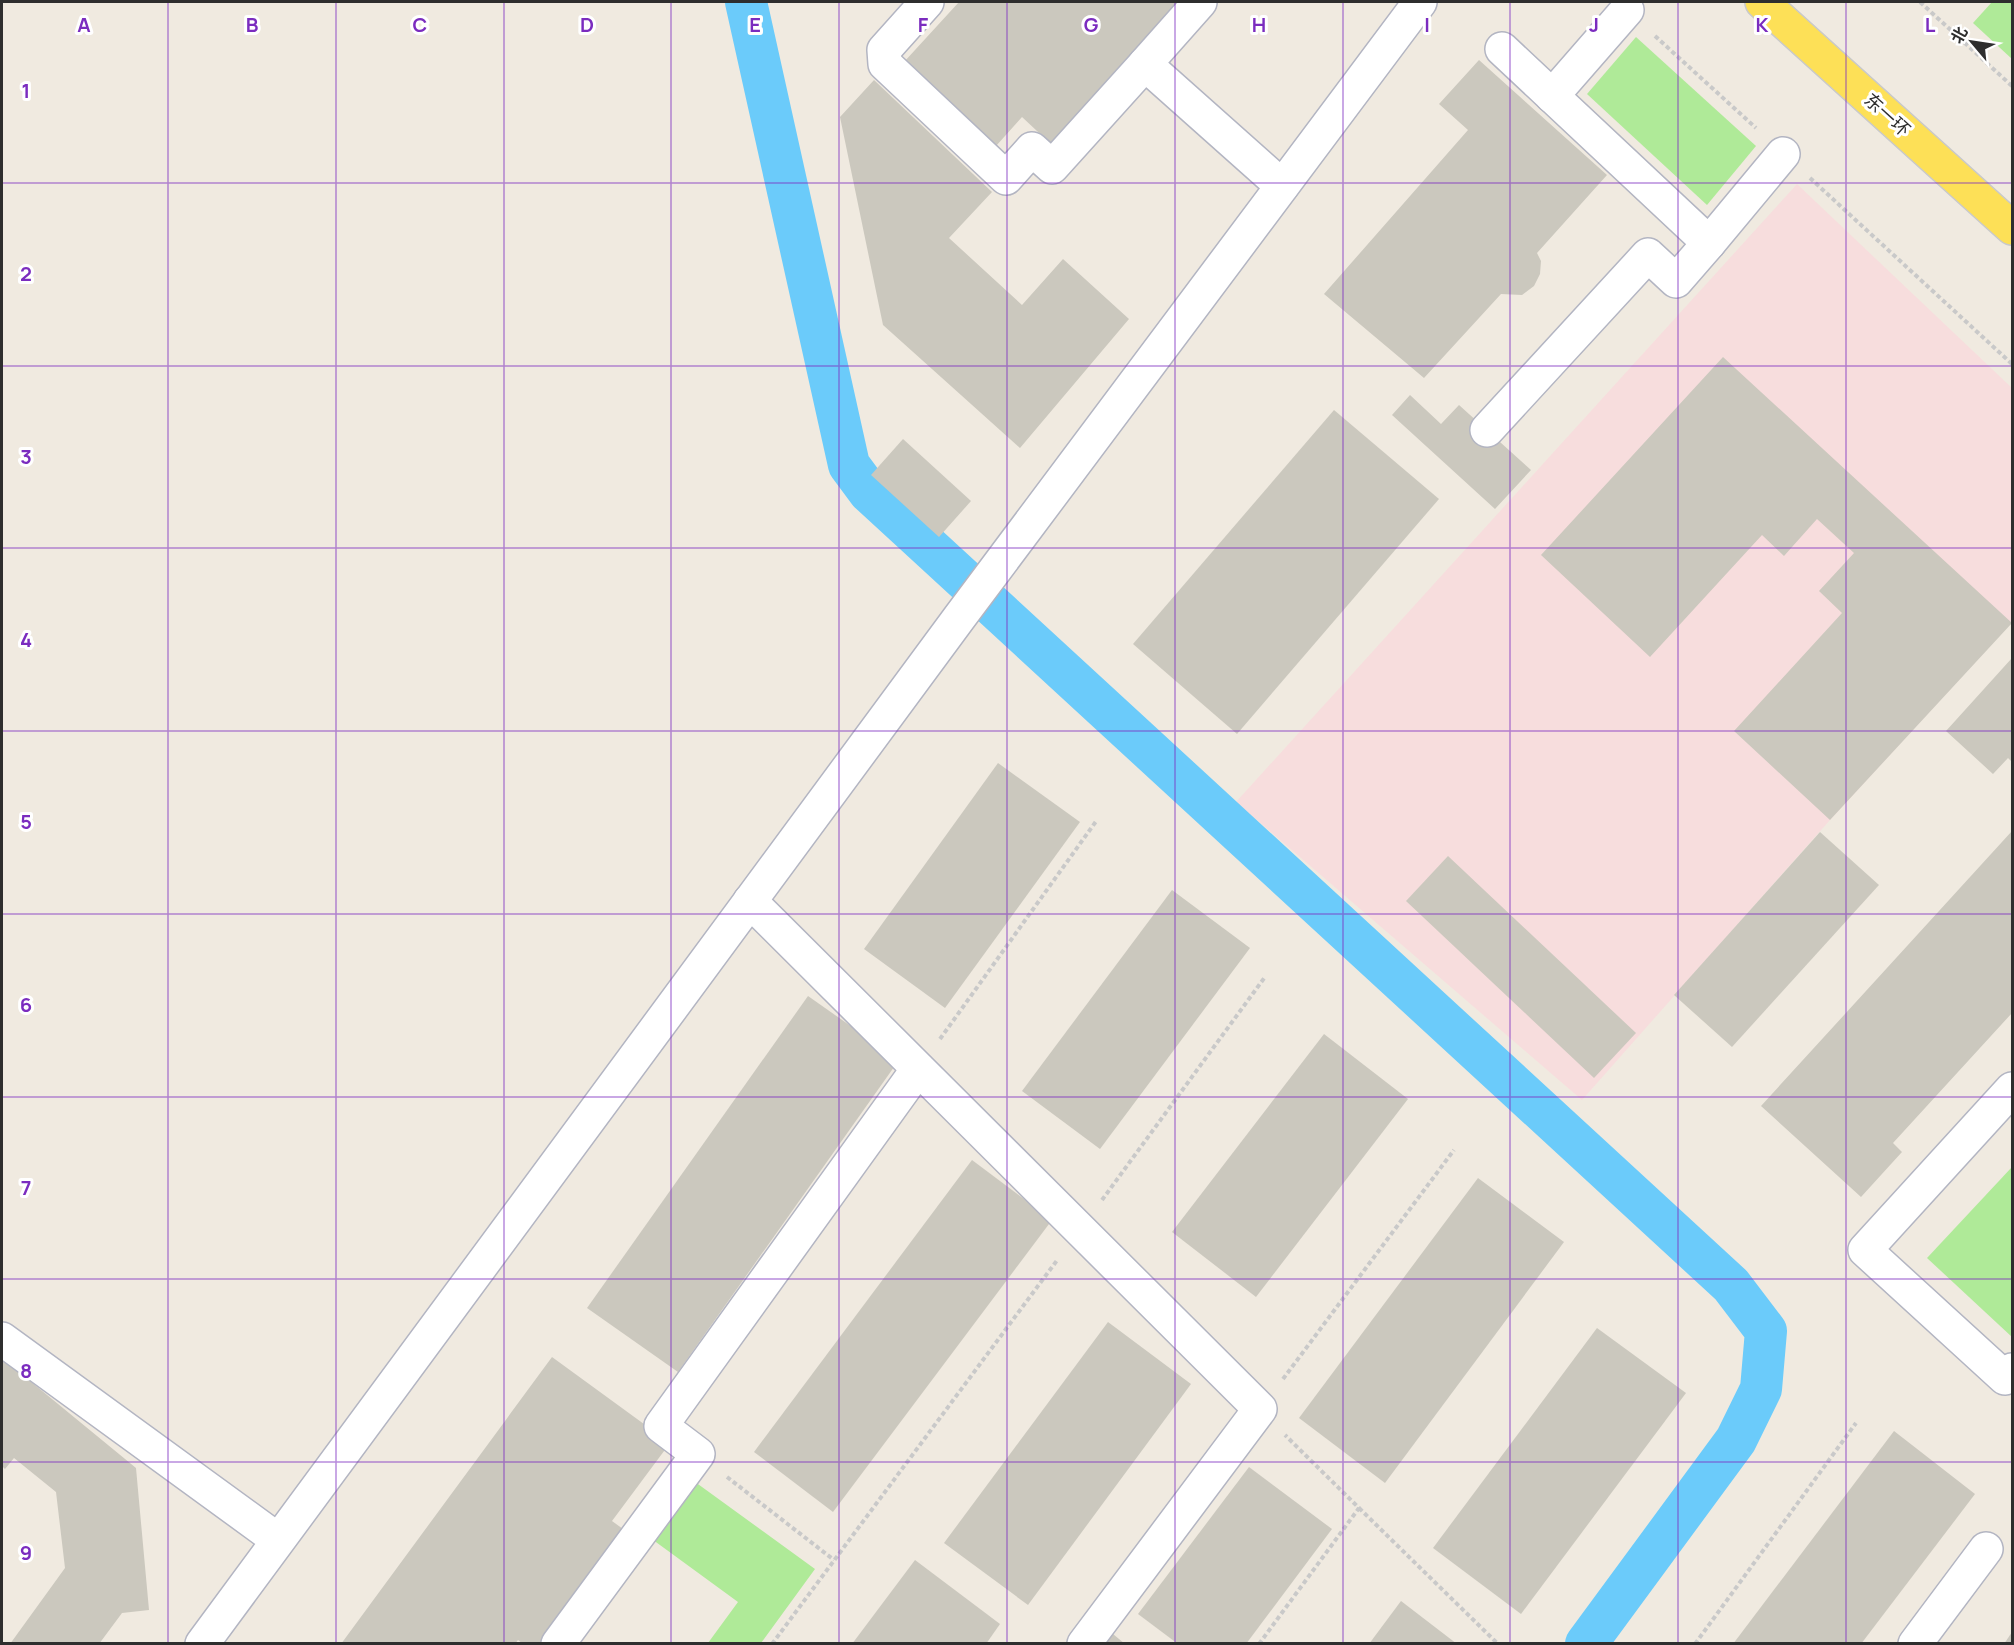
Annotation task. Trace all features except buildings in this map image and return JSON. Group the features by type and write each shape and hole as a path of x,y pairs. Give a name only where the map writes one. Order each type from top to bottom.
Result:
{"main road":[{"name":"东一环","path":"1762,2 2013,228"}],"street":[{"path":"927,2 884,50 885,64 1006,178 1032,149 1052,167 1200,2"},
{"path":"202,1644 1007,553 1420,2"},
{"path":"1552,96 1627,10"},
{"path":"1502,49 1709,243"},
{"path":"1145,64 1281,186"},
{"path":"1487,430 1648,255 1676,281 1784,154"},
{"path":"750,901 1260,1409 1084,1644"},
{"path":"558,1644 698,1454 661,1426 918,1069"},
{"path":"2013,1089 1864,1250 2005,1378 2013,1370"},
{"path":"2,1339 278,1540"},
{"path":"1915,1644 1986,1549"}],"path":[{"path":"1920,2 2013,86"},
{"path":"1627,10 2013,364"},
{"path":"918,1069 1097,820"},
{"path":"772,1644 1265,977"},
{"path":"1454,1150 1260,1409 1498,1644"},
{"path":"1695,1644 1856,1423"},
{"path":"698,1454 834,1560"},
{"path":"1259,1644 1359,1508"}],"shaded area":[{"path":"1797,184 2012,388 2012,622 1830,820 1582,1100 1236,802"}],"green space":[{"path":"1992,2 2012,2 2012,59 1973,23"},
{"path":"1636,37 1756,146 1707,205 1587,94"},
{"path":"2012,1167 2012,1337 1927,1258"},
{"path":"691,1479 815,1569 761,1643 708,1643 738,1602 649,1537"}],"waterway":[{"path":"746,2 849,465 869,492 1731,1285 1766,1331 1761,1389 1736,1440 1586,1644"}]}
